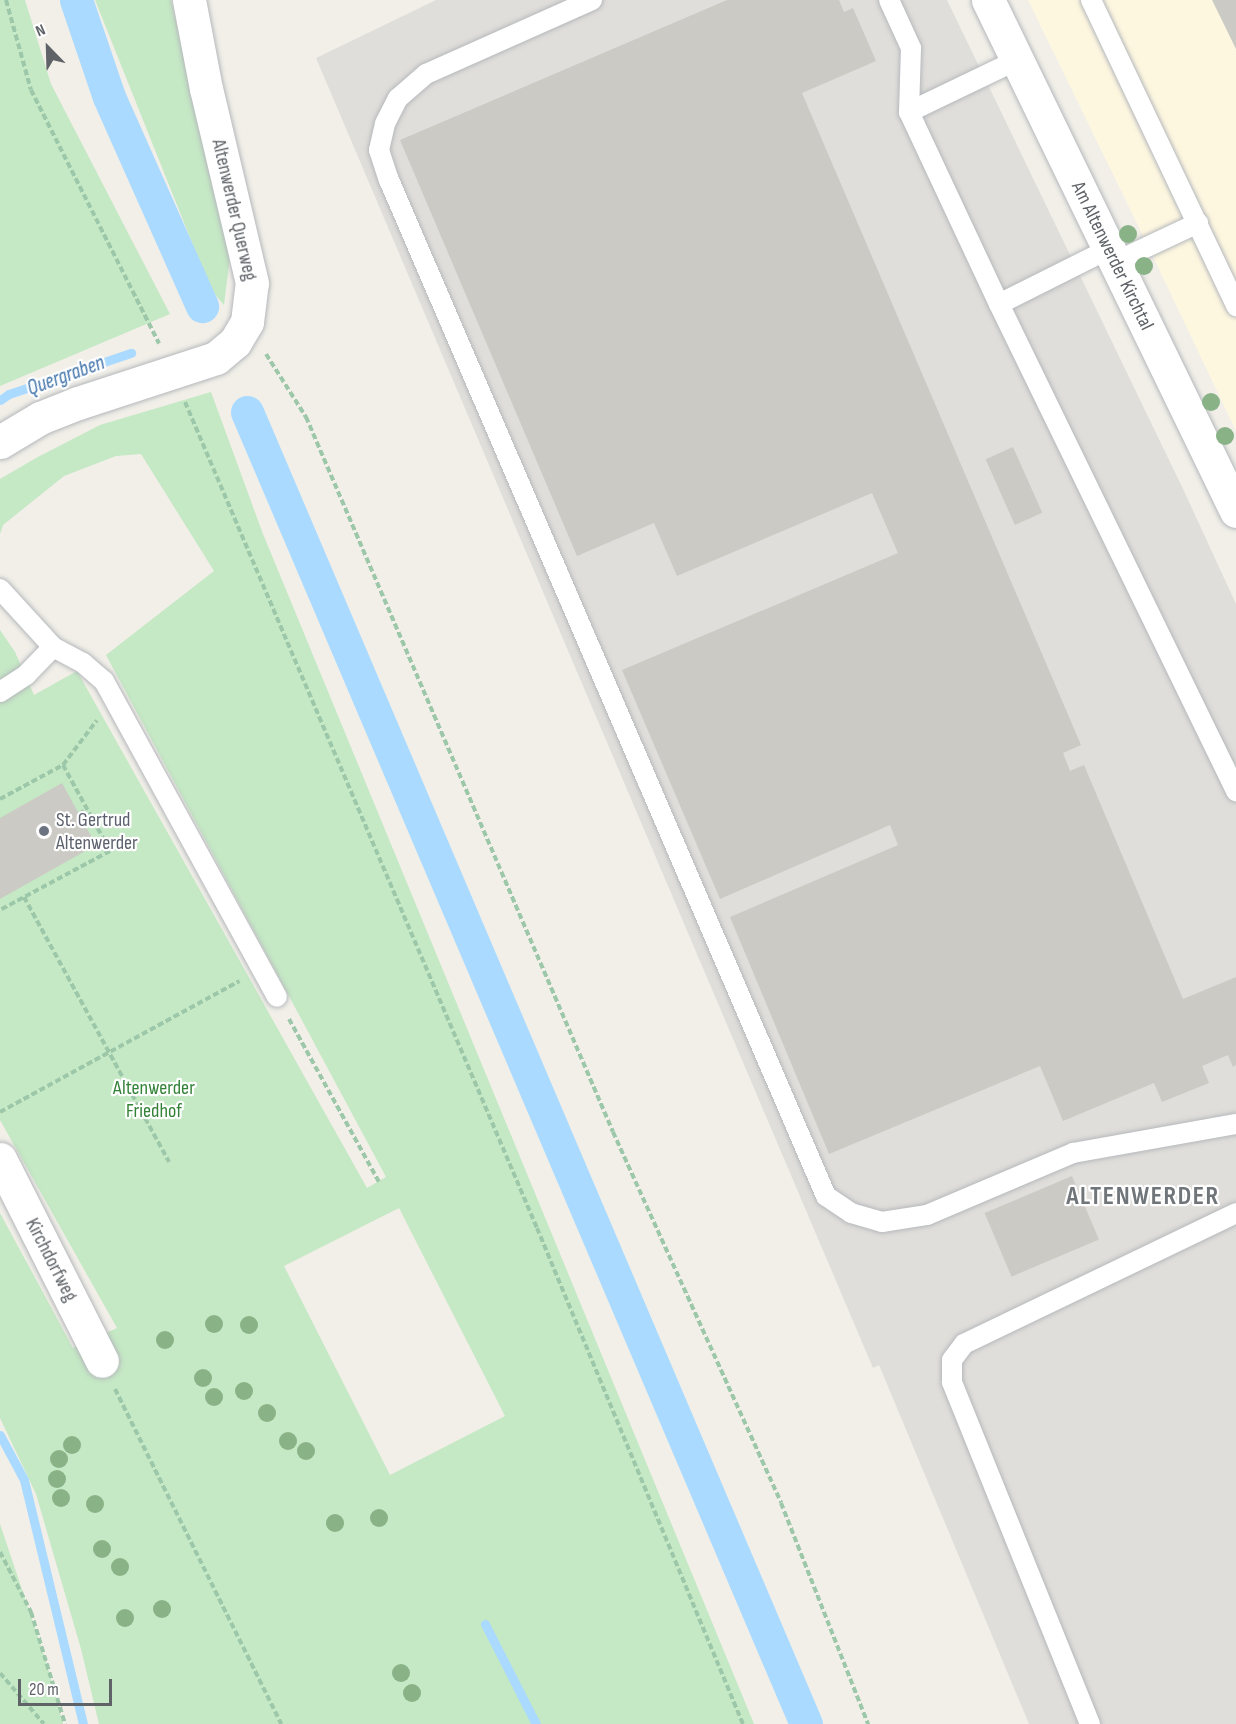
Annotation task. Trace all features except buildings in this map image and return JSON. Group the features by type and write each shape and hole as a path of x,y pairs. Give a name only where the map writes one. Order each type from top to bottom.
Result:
{"street":[{"name":"Altenwerder Querweg","path":"0,442 40,418 78,403 216,358 235,342 241,332 250,309 252,283 206,88 189,0"},
{"name":"Am Altenwerder Kirchtal","path":"988,0 1236,511"},
{"name":"Kirchdorfweg","path":"0,1159 102,1361"}],"lane":[{"path":"592,0 426,74 398,98 385,124 380,150 408,224 826,1196 851,1213 882,1222 927,1215 1073,1153 1236,1124"},
{"path":"889,0 911,48 909,112 999,304 1236,791"},
{"path":"1091,0 1236,306"},
{"path":"909,112 1017,60"},
{"path":"999,304 1112,255 1198,224"},
{"path":"0,589 53,647 83,663 104,681 277,997"},
{"path":"0,692 26,675 53,647"},
{"path":"1090,1724 952,1382 952,1360 964,1344 1236,1212"}],"path":[{"path":"6,0 31,90 173,373 537,1228 743,1724"},
{"path":"241,332 261,348 272,362 306,417 608,1121 781,1503 868,1724"},
{"path":"0,799 63,765 101,715"},
{"path":"0,910 110,850 63,765"},
{"path":"79,814 87,809"},
{"path":"24,897 169,1162"},
{"path":"0,1112 261,969"},
{"path":"277,997 379,1182"},
{"path":"102,1361 222,1609 281,1724"},
{"path":"0,1552 31,1612 65,1724"},
{"path":"0,1673 44,1724"}],"shaded area":[{"path":"436,0 947,0 1184,491 1236,604 1236,1724 1029,1724 879,1365 873,1368 316,58"},
{"path":"1028,0 1236,0 1236,431 1148,246"}],"green space":[{"path":"0,0 25,0 51,84 170,314 0,386"},
{"path":"95,0 171,0 230,257 224,305 211,290"},
{"name":"Altenwerder Friedhof","path":"211,392 263,534 754,1724 99,1724 81,1649 36,1494 0,1418 0,1213 73,1348 117,1328 0,1120 0,630 15,652 34,695 77,671 367,1188 386,1177 106,655 214,571 141,454 116,456 64,476 3,525 0,534 0,479 100,425","holes":["399,1208 505,1416 390,1475 284,1266"]},
{"path":"0,1524 47,1664 63,1724 0,1724"}],"waterway":[{"path":"76,0 109,97 202,306"},
{"name":"Quergraben","path":"0,400 9,394 131,353"},
{"path":"247,412 806,1724"},
{"path":"0,1435 24,1480 83,1724"},
{"path":"485,1624 536,1724"}],"place":[{"name":"St. Gertrud Altenwerder","path":"44,831"}],"district":[{"name":"ALTENWERDER","path":"1143,1197"}]}
